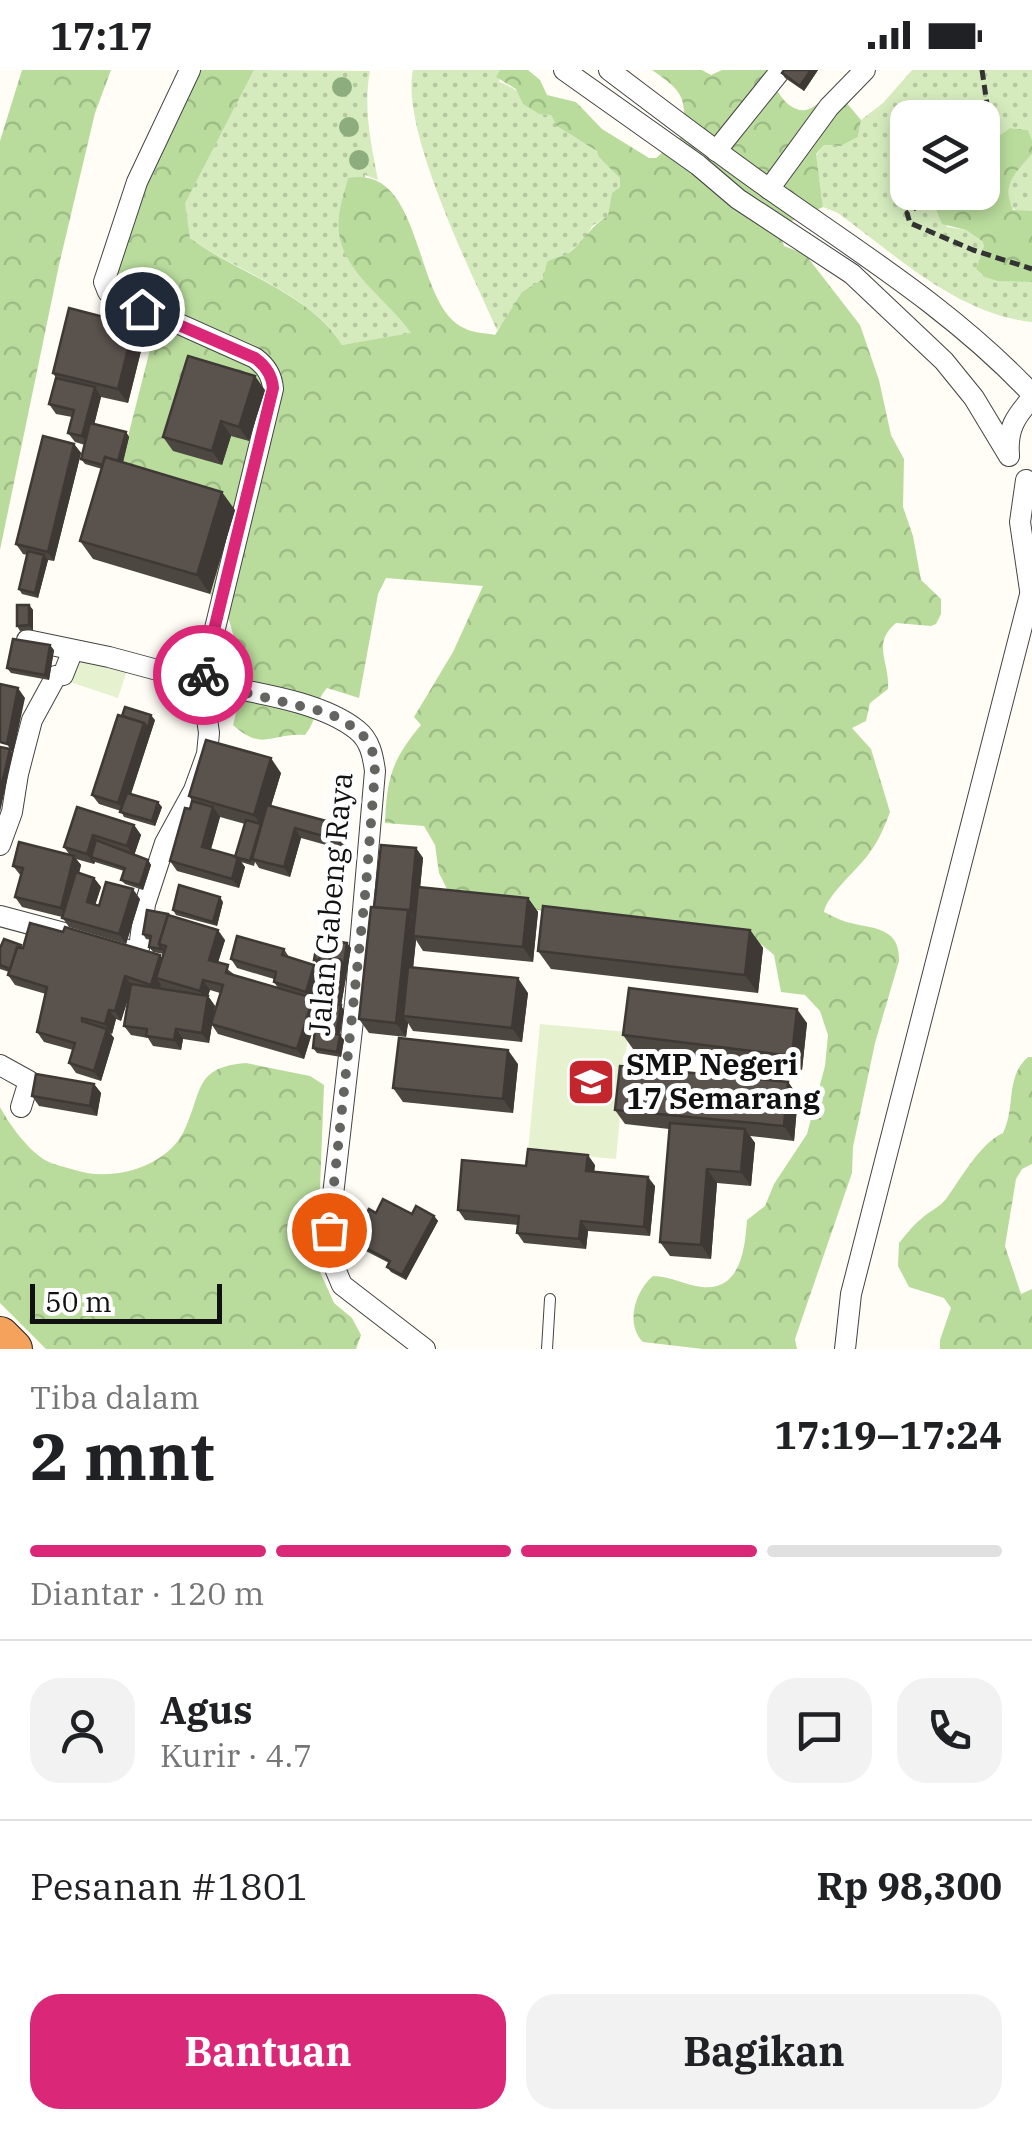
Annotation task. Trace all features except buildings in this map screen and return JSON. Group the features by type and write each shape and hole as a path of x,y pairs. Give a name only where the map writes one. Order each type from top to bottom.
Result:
{"highway":[{"path":"0,1336 13,1349"}],"street":[{"path":"0,916 135,952 164,842 194,790 207,754 209,733 202,682 273,388 272,379 264,364 255,358 108,292 104,282 136,182 190,70"},
{"path":"564,70 738,198 852,274 944,361 974,398 1029,481 1020,522 1031,589 851,1294 845,1349"},
{"path":"609,70 769,189 918,290 1000,360 1032,396 1015,416 1008,436 1010,456"},
{"path":"716,151 781,70"},
{"path":"769,189 829,108 865,70"},
{"path":"27,640 202,682"},
{"path":"0,845 12,812 32,720 56,676 63,675 73,650"},
{"name":"Jalan Gabeng Raya","path":"202,682 329,713 360,731 372,749 375,771 370,828 329,1230 342,1285 424,1349"},
{"path":"0,1064 28,1081 20,1107"}],"lane":[{"path":"547,1349 550,1299"}],"path":[{"path":"982,70 986,100"},
{"path":"912,210 907,213 910,223 1032,270"}],"green space":[{"path":"22,70 111,70 95,113 59,265 0,550 0,141"},
{"path":"192,70 254,70 185,203 190,238 293,298 328,327 342,345 411,333 363,280 344,251 339,217 348,178 373,179 391,192 405,213 435,293 447,314 468,330 495,335 522,292 543,279 547,262 570,252 608,216 612,193 620,187 620,178 597,151 557,126 551,115 539,114 523,104 516,89 496,77 500,70 528,70 540,80 547,95 576,102 602,129 649,158 656,158 684,134 680,95 652,70 702,70 711,75 722,70 770,70 777,90 793,107 809,109 827,96 845,101 861,120 858,137 841,146 824,145 816,154 823,207 778,227 784,246 805,254 860,325 879,380 891,435 904,459 903,507 921,580 941,599 941,614 931,626 896,623 889,631 883,646 888,689 870,703 866,721 852,728 871,749 890,812 872,850 836,891 824,912 887,933 896,943 899,961 875,1043 853,1147 852,1173 795,1339 797,1349 703,1349 643,1342 634,1326 634,1308 641,1290 653,1276 702,1287 715,1286 733,1275 742,1255 747,1220 765,1206 774,1184 807,1134 825,1066 828,1035 820,1011 805,995 781,992 774,955 761,944 560,915 447,889 439,873 435,845 424,826 385,823 393,771 421,725 414,717 453,652 483,586 386,578 378,594 359,698 327,688 305,735 260,740 233,725 245,676 229,620 210,594 235,510 118,476 157,322 111,278 138,183"},
{"path":"254,70 370,71 368,112 378,180 365,175 363,279 395,309 412,334 342,345 329,327 293,298 190,238 184,203"},
{"path":"413,70 500,70 499,82 516,90 533,110 551,115 565,131 595,149 622,181 608,216 592,226 565,256 547,262 544,279 497,330 427,163 412,96"},
{"path":"912,70 1032,70 1032,140 1028,130 1010,128 1000,135 1000,100 890,100 890,210 942,210 947,227 966,230 982,241 984,246 976,269 985,277 1032,282 1032,322 978,308 953,295 838,213 823,207 816,155 824,145 841,146 858,137 861,120 883,103"},
{"path":"1010,128 1028,130 1032,140 1032,154 1015,173 1009,193 1013,210 1032,211 1032,282 985,277 976,269 984,246 982,241 966,230 942,224 936,210 1000,210 1000,135"},
{"path":"1032,154 1032,211 1019,212 1009,206 1008,180"},
{"path":"79,655 127,670 118,698 70,682"},
{"path":"540,1024 628,1032 616,1159 528,1151"},
{"path":"1028,1057 1032,1057 1032,1164 1022,1169 1016,1179 1005,1246 1021,1294 1032,1289 1032,1349 940,1349 951,1308 944,1298 909,1287 898,1266 899,1243 943,1202 979,1153 1003,1133 1013,1083"},
{"path":"246,1063 310,1076 324,1085 317,1265 334,1303 352,1318 361,1335 356,1349 46,1349 0,1303 0,1107 19,1136 45,1160 89,1173 121,1173 151,1163 176,1144 208,1076 229,1065"}],"way so far":[{"path":"203,675 202,682 329,713 360,731 372,749 375,771 366,886 329,1230"}],"place":[{"name":"SMP Negeri 17 Semarang","path":"591,1082"}],"route":[{"path":"142,309 255,358 264,364 272,379 273,388 203,675"}]}
